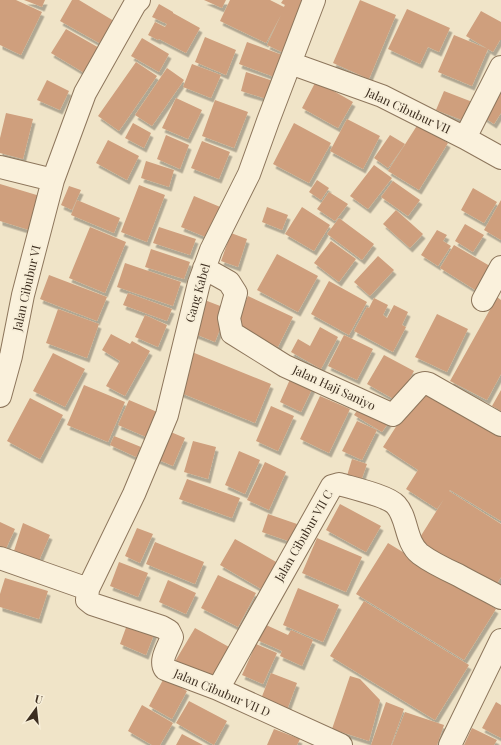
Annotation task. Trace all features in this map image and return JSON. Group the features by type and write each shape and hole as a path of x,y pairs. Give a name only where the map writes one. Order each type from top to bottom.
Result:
{"street":[{"name":"Jalan Cibubur VI","path":"0,396 11,356 23,295 53,180 85,93 135,4 139,0"},
{"name":"Gang Kabel","path":"88,589 134,494 167,415 204,268 211,250 249,174 314,0"},
{"name":"Jalan Cibubur VII","path":"290,63 382,96 501,158"},
{"path":"465,138 501,67"},
{"path":"0,168 53,180"},
{"name":"Jalan Haji Saniyo","path":"204,268 229,282 236,293 229,318 232,333 286,366 393,415 421,384 425,382 501,425"},
{"path":"483,300 501,268"},
{"name":"Jalan Cibubur VII C","path":"218,689 332,486 339,484 386,499 396,505 402,515 406,532 419,553 432,562 501,598"},
{"path":"0,558 88,589"},
{"name":"Jalan Cibubur VII D","path":"88,589 87,600 92,604 162,626 169,631 172,637 163,661 165,670 218,689 341,745"},
{"path":"450,745 501,640"}],"building":[{"path":"0,0 16,0 42,12 21,55 0,45"},
{"path":"24,0 45,0 42,7"},
{"path":"72,0 79,0 114,21 101,44 60,21"},
{"path":"204,0 226,0 222,8"},
{"path":"230,0 270,0 284,7 285,5 281,3 283,0 302,0 286,54 267,45 281,15 266,43 220,21"},
{"path":"360,0 396,15 369,79 333,63"},
{"path":"159,4 200,28 186,53 148,35 155,22 165,27 167,24 152,17"},
{"path":"407,9 450,28 439,52 428,47 420,64 388,49"},
{"path":"481,11 501,22 501,40 493,52 466,36"},
{"path":"66,29 101,49 86,74 51,53"},
{"path":"454,35 488,49 472,86 438,72"},
{"path":"205,37 236,50 226,75 195,62"},
{"path":"142,38 169,54 159,72 131,56"},
{"path":"247,42 285,56 277,78 239,64"},
{"path":"136,62 157,76 119,131 98,116"},
{"path":"192,64 221,75 211,98 183,87"},
{"path":"167,68 184,80 152,126 135,115"},
{"path":"246,72 276,82 270,100 241,91"},
{"path":"501,78 501,113 494,124 479,114"},
{"path":"47,80 69,91 60,110 37,100"},
{"path":"316,81 353,102 338,128 302,108"},
{"path":"444,91 475,103 467,122 436,110"},
{"path":"176,98 202,110 188,139 162,128"},
{"path":"215,100 248,112 234,148 202,136"},
{"path":"6,113 33,119 23,159 0,153 0,138"},
{"path":"347,119 380,136 363,169 330,151"},
{"path":"133,123 151,133 144,148 125,138"},
{"path":"294,123 331,143 309,183 273,164"},
{"path":"418,124 448,143 419,190 388,171"},
{"path":"166,135 189,145 180,169 157,159"},
{"path":"390,135 405,144 388,168 374,158"},
{"path":"108,140 139,156 127,180 96,163"},
{"path":"202,141 230,152 219,179 191,168"},
{"path":"146,161 174,170 169,187 141,178"},
{"path":"374,165 392,178 368,209 350,196"},
{"path":"317,180 329,188 321,200 309,192"},
{"path":"393,181 420,200 408,216 381,197"},
{"path":"0,184 40,196 29,230 0,221"},
{"path":"139,185 165,195 147,242 121,232"},
{"path":"69,186 81,190 72,210 61,205"},
{"path":"473,188 497,202 484,223 461,210"},
{"path":"329,192 348,204 335,221 317,209"},
{"path":"194,196 225,209 213,240 181,227"},
{"path":"77,200 120,218 114,233 71,215"},
{"path":"501,200 501,240 484,230"},
{"path":"267,207 288,215 282,230 262,222"},
{"path":"302,207 330,225 314,251 285,234"},
{"path":"396,210 423,234 410,248 383,224"},
{"path":"339,218 374,244 362,260 327,234"},
{"path":"465,224 484,235 473,252 455,241"},
{"path":"90,227 126,242 105,293 69,278"},
{"path":"159,227 196,239 190,255 153,243"},
{"path":"437,230 447,235 443,241 451,246 438,266 421,255"},
{"path":"231,233 247,239 238,267 221,261"},
{"path":"331,241 356,259 339,282 314,263"},
{"path":"454,245 495,269 480,293 440,268"},
{"path":"151,249 190,262 184,279 145,267"},
{"path":"277,254 318,276 298,312 257,290"},
{"path":"378,256 394,270 370,296 354,282"},
{"path":"125,263 181,282 173,306 117,287"},
{"path":"49,275 107,297 97,321 40,299"},
{"path":"329,281 367,302 349,335 311,314"},
{"path":"128,293 172,309 167,321 123,305"},
{"path":"248,296 293,317 278,347 234,326"},
{"path":"497,297 501,300 501,374 487,400 450,381"},
{"path":"374,298 388,305 383,315 387,318 394,305 408,312 402,325 406,327 393,352 354,331 367,307 369,308"},
{"path":"202,299 228,309 215,342 190,332"},
{"path":"58,309 99,324 87,358 46,343"},
{"path":"437,314 468,329 447,372 415,357"},
{"path":"145,315 167,325 158,347 135,337"},
{"path":"320,327 338,337 321,369 291,352 298,339 310,346"},
{"path":"111,334 130,344 132,341 150,351 125,396 106,386 120,361 102,350"},
{"path":"344,335 373,349 357,380 328,366"},
{"path":"192,352 271,384 255,423 176,391"},
{"path":"53,353 85,369 65,407 33,391"},
{"path":"384,355 414,371 397,401 367,384"},
{"path":"291,377 313,387 301,412 280,402"},
{"path":"84,385 125,402 108,442 67,425"},
{"path":"422,386 501,436 501,521 450,490 449,491 501,524 501,577 493,590 417,542 444,499 437,509 406,489 418,470 383,447"},
{"path":"501,390 501,411 492,406"},
{"path":"320,396 350,409 329,453 300,439"},
{"path":"30,398 63,415 40,459 7,441"},
{"path":"129,400 162,414 151,439 118,425"},
{"path":"361,405 389,422 382,432 354,415"},
{"path":"271,406 294,416 278,451 256,441"},
{"path":"357,421 377,430 362,460 342,451"},
{"path":"166,430 185,438 173,466 154,458"},
{"path":"114,436 141,447 136,457 110,445"},
{"path":"193,441 216,447 208,479 184,472"},
{"path":"239,451 260,460 245,494 225,485"},
{"path":"352,459 367,464 360,484 346,479"},
{"path":"265,462 286,472 269,510 247,500"},
{"path":"187,479 240,498 232,518 179,499"},
{"path":"340,504 381,526 366,552 326,530"},
{"path":"268,514 297,524 291,542 262,532"},
{"path":"0,522 15,529 4,553 0,551"},
{"path":"23,523 50,535 38,563 13,554"},
{"path":"137,528 153,534 140,563 125,556"},
{"path":"317,538 362,557 346,592 302,573"},
{"path":"235,539 278,563 263,590 220,565"},
{"path":"155,542 204,562 195,584 146,564"},
{"path":"388,543 496,609 464,660 356,594"},
{"path":"119,562 148,573 138,597 110,586"},
{"path":"218,575 256,593 238,627 201,608"},
{"path":"5,578 48,591 39,619 0,607 0,594"},
{"path":"168,580 196,593 186,614 159,602"},
{"path":"298,588 339,605 323,642 283,625"},
{"path":"364,601 469,665 435,720 330,656"},
{"path":"128,622 155,632 146,655 120,644"},
{"path":"264,624 288,635 291,630 313,640 302,666 280,656 282,651 257,640"},
{"path":"195,628 229,647 209,683 174,663"},
{"path":"256,644 277,653 263,684 242,675"},
{"path":"271,673 297,683 287,710 261,699"},
{"path":"350,676 360,679 380,700 369,741 332,729"},
{"path":"164,678 187,691 172,719 149,706"},
{"path":"189,701 227,721 214,745 176,723"},
{"path":"386,702 404,709 391,745 371,745"},
{"path":"496,702 501,705 501,738 482,728"},
{"path":"142,705 173,723 160,745 152,745 128,731"},
{"path":"405,712 444,725 437,745 392,745"},
{"path":"472,728 497,740 494,745 464,745"},
{"path":"274,729 300,739 297,745 267,745"},
{"path":"182,734 203,745 176,745"}]}
